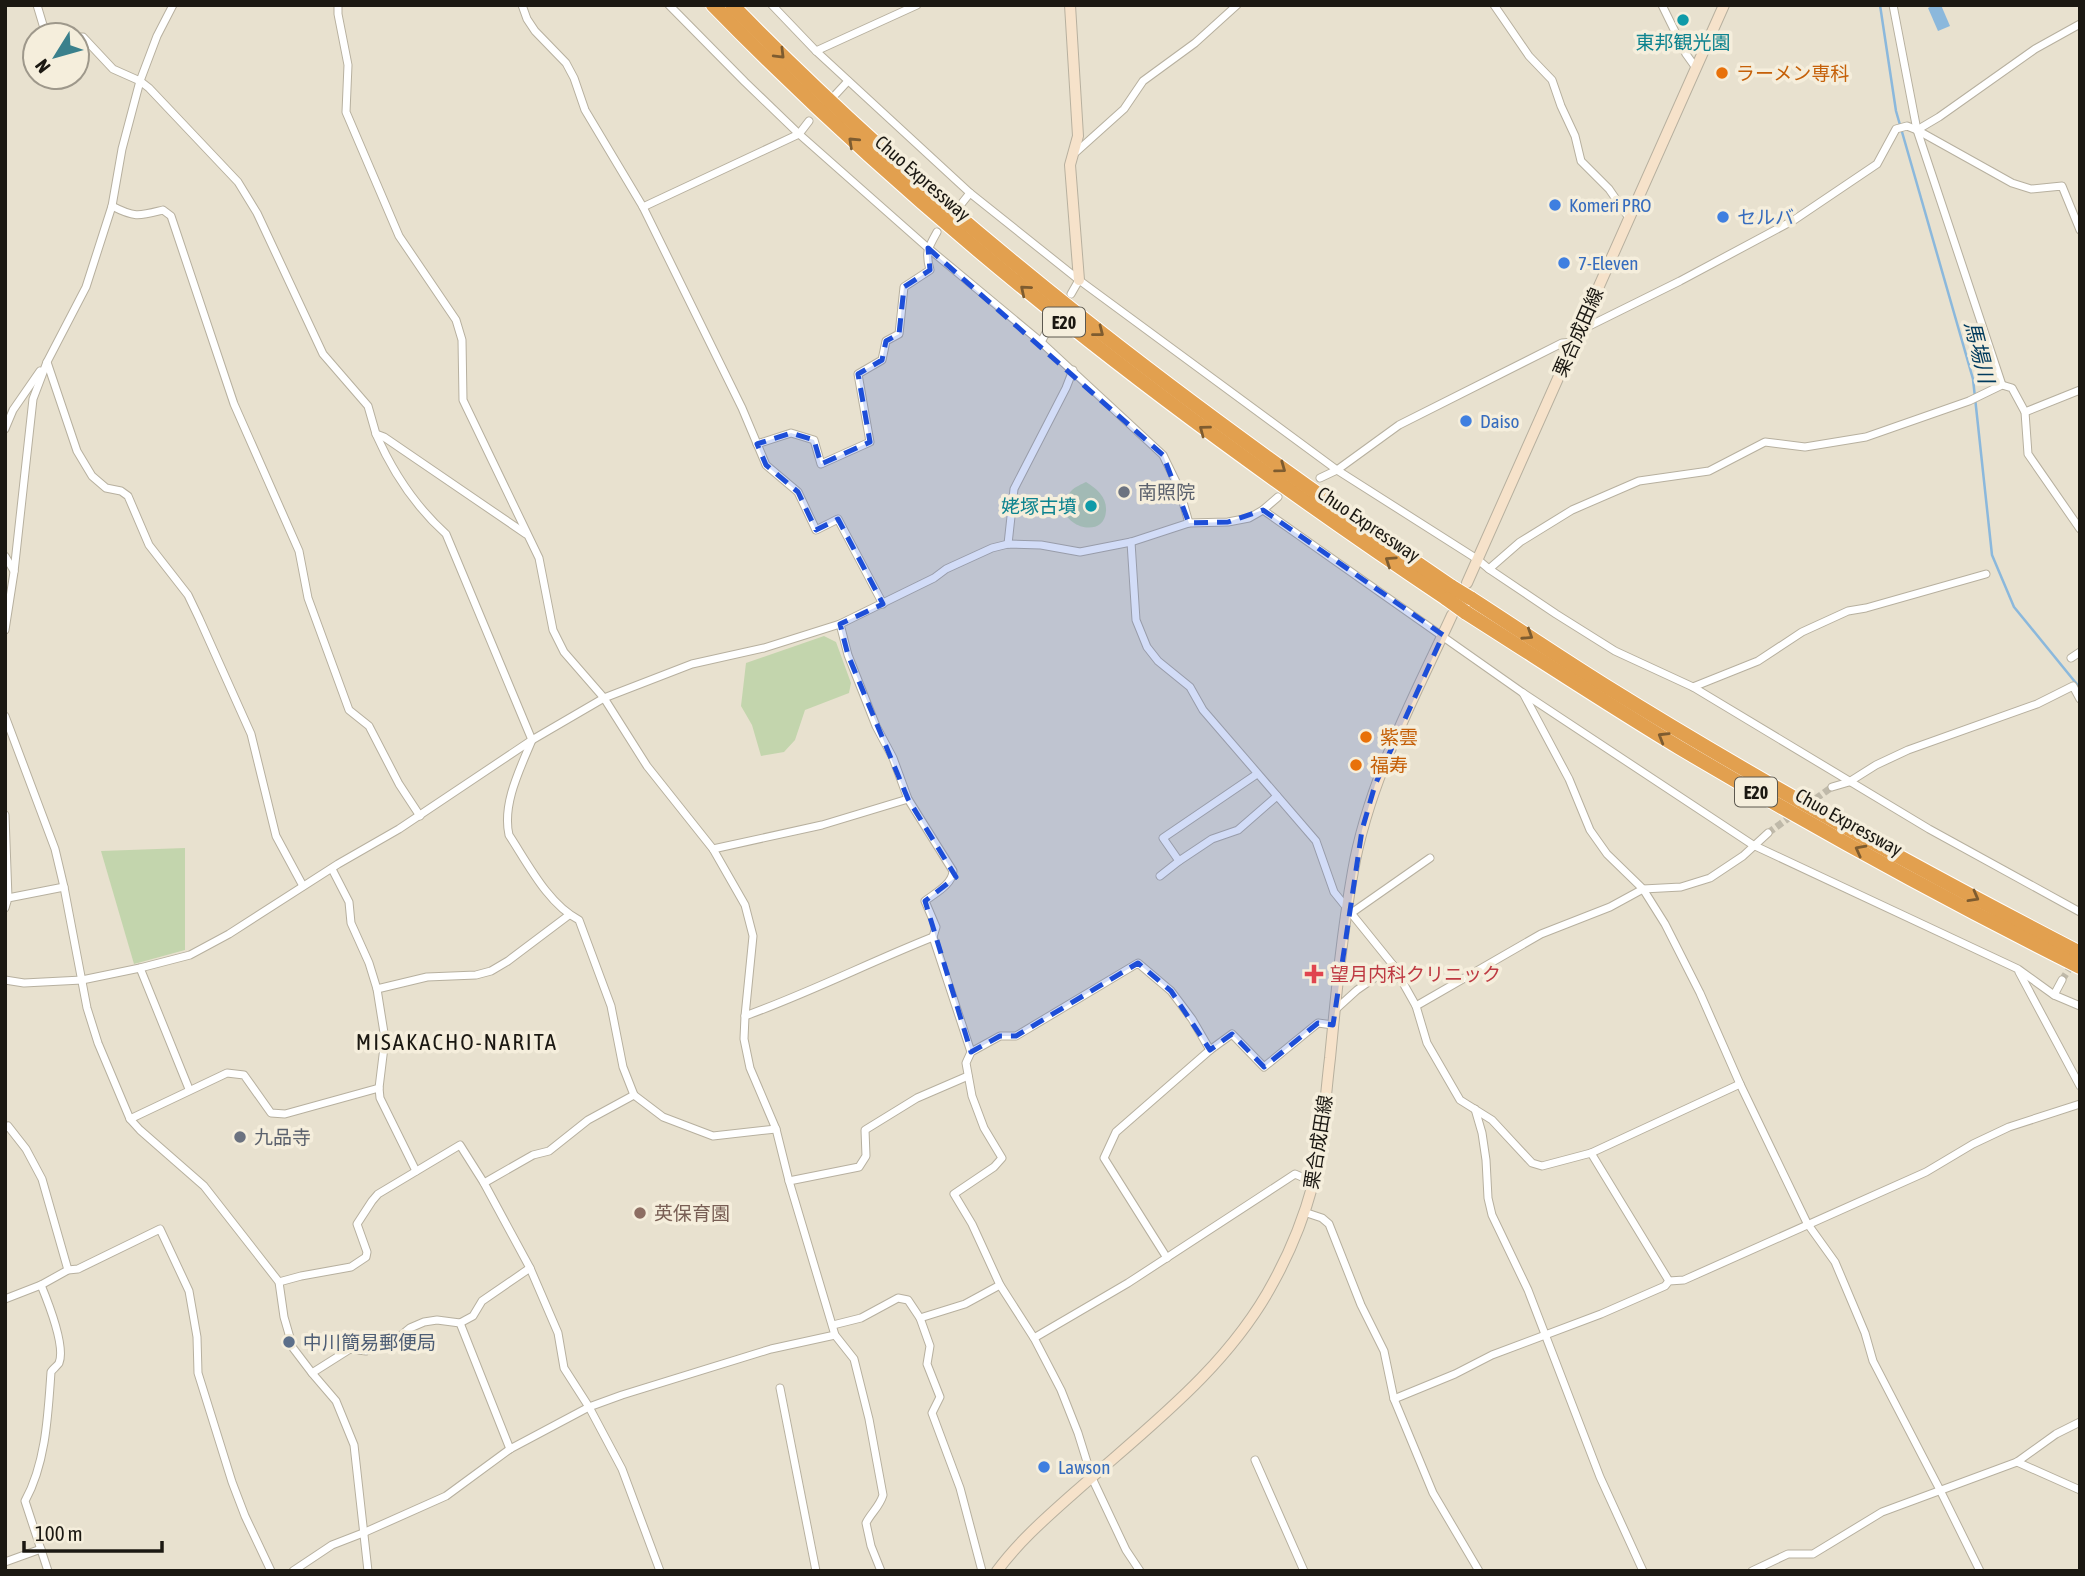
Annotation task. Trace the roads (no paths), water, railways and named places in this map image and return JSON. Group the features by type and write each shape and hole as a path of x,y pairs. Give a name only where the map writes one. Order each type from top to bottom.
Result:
{"highway":[{"name":"Chuo Expressway","path":"713,5 770,64 937,217 1129,374 1341,528 1449,593"},
{"name":"Chuo Expressway","path":"732,5 861,132 1043,288 1252,448 1449,593 1462,608 1645,726 1749,788 1998,926 2080,967"},
{"name":"Chuo Expressway","path":"1462,608 1603,685 1802,803 2080,953"}],"main road":[{"path":"1070,5 1078,136 1070,165 1079,281"},
{"name":"栗合成田線","path":"1467,583 1724,5"},
{"name":"栗合成田線","path":"997,1571 1030,1533 1192,1389 1231,1347 1251,1320 1289,1252 1314,1182 1353,870 1375,785 1443,635 1462,608"}],"street":[{"path":"5,630 33,399 47,362 86,287 112,206 122,149 140,81 157,36 173,5"},
{"path":"338,5 348,65 346,112 399,236 456,320 462,340 463,400 539,558 553,630 564,652 604,698 647,766 713,849 745,905 753,936 744,1039 750,1068 776,1129 835,1335 854,1359 869,1419 883,1495 866,1523 881,1571"},
{"path":"522,5 527,19 536,31 566,63 574,78 584,110 643,207 742,408 765,465 798,492 816,530 838,519 883,604"},
{"path":"669,5 799,134 928,248 1073,370 1163,455 1180,488 1189,523"},
{"path":"772,5 816,51 970,193 1079,281 1337,470 1615,650 1693,687 1962,848 2080,912"},
{"path":"816,51 917,5"},
{"path":"1075,153 1124,110 1143,81 1195,43 1237,5"},
{"path":"1494,5 1529,56 1552,80 1575,136 1581,161 1609,190 1629,218"},
{"path":"1662,5 1686,54 1696,68"},
{"path":"1892,5 1917,130 2002,385"},
{"path":"1917,130 2035,50 2080,24"},
{"path":"91,46 113,69 140,81 238,182 257,213 323,354 368,406 387,460 423,513 446,534 532,740 511,795 506,824 509,835 550,894 569,915 579,920 611,1006 624,1067 634,1095 663,1117 713,1136 776,1129"},
{"path":"836,94 848,81"},
{"path":"643,207 799,134 809,121"},
{"path":"1320,478 1337,470 1399,425 1576,337 1794,220 1877,164 1896,129 1907,126 1917,130 2012,183 2031,190 2062,186 2080,230"},
{"path":"962,203 970,193"},
{"path":"112,206 128,214 140,216 163,210 171,216 234,404 299,551 308,598 349,709 369,726 399,784 420,816"},
{"path":"757,444 791,433 814,440 821,464 870,442 858,374 882,360 886,341 899,334 904,287 930,270 926,256 937,232"},
{"path":"1070,294 1079,281"},
{"path":"1041,342 1047,331"},
{"path":"5,429 13,410 47,362"},
{"path":"47,362 77,451 92,475 106,488 121,491 128,496 149,545 188,595 251,734 276,836 303,886"},
{"path":"1008,544 1014,489 1073,370"},
{"path":"1489,569 1520,542 1572,510 1639,481 1709,471 1765,442 1805,447 1866,437 1969,401 2002,385 2012,388 2025,412 2028,454 2080,529"},
{"path":"2025,412 2080,390"},
{"path":"376,434 526,534"},
{"path":"5,980 24,983 82,980 190,955 229,934 420,816 532,740 604,698 692,664 764,648 840,624 992,548 1008,544 1041,545 1080,552 1131,542 1189,523 1228,522 1249,518 1278,497"},
{"path":"1262,510 1523,692 1753,845 2018,969 2054,995 2080,1006"},
{"path":"1131,542 1136,620 1147,648 1158,661 1190,687 1203,710 1316,842 1334,892 1393,965 1416,1006 1427,1043 1460,1100 1492,1120 1532,1164 1542,1167 1591,1153 1740,1084"},
{"path":"5,556 14,572"},
{"path":"1693,687 1758,661 1802,632 1848,611 1986,574"},
{"path":"840,624 848,655 908,799 953,871 953,878 949,883 925,901 936,927 933,937 971,1052"},
{"path":"2071,657 2080,652"},
{"path":"1832,787 1849,782 1908,750 2038,704 2073,687 2080,699"},
{"path":"1523,692 1552,744 1590,830 1607,854 1643,890 1665,924 1807,1223 1835,1262 1865,1333 1873,1361 1980,1571"},
{"path":"5,716 55,849 87,1008 98,1043 130,1119 204,1186 279,1282 293,1348 336,1401 354,1445 368,1571"},
{"path":"1179,861 1163,838 1257,774"},
{"path":"1160,876 1212,839 1238,830 1277,796"},
{"path":"713,849 822,825 908,799"},
{"path":"5,816 8,898 5,908"},
{"path":"1416,1006 1541,934 1610,907 1643,890 1681,887 1710,878 1743,856 1768,833"},
{"path":"1349,911 1430,858"},
{"path":"332,869 349,902 351,923 377,989 385,1039 380,1098 416,1171"},
{"path":"8,898 64,887"},
{"path":"377,989 427,977 476,975 491,971 569,915"},
{"path":"745,1016 933,937"},
{"path":"1140,1571 1126,1550 1092,1478 1061,1390 1034,1338 1000,1285 972,1224 954,1194 994,1167 1002,1158 984,1128 966,1063 971,1052 1000,1036 1016,1036 1138,963 1171,991 1210,1049"},
{"path":"1335,1010 1357,989 1393,965"},
{"path":"140,968 189,1089"},
{"path":"2018,969 2080,1086"},
{"path":"2054,995 2062,980"},
{"path":"1167,1258 1104,1158 1116,1132 1210,1049 1232,1034 1264,1067 1318,1023 1333,1025"},
{"path":"130,1119 227,1073 244,1075 271,1114 285,1114 379,1088"},
{"path":"789,1181 859,1167 866,1156 865,1130 917,1098 968,1076"},
{"path":"484,1183 533,1155 549,1151 588,1119 634,1095"},
{"path":"1670,1280 1684,1280 1926,1172 2009,1126 2080,1104"},
{"path":"1475,1109 1484,1147 1492,1215 1528,1290 1600,1477 1643,1571"},
{"path":"5,1128 8,1126 26,1150 42,1179 68,1270"},
{"path":"279,1282 351,1267 366,1257 367,1252 357,1224 372,1200 460,1145 530,1268 558,1333 564,1368 589,1407 622,1469 660,1571"},
{"path":"1591,1153 1670,1280"},
{"path":"1034,1338 1167,1258 1295,1174 1314,1182"},
{"path":"1304,1212 1322,1218 1329,1224 1360,1305 1384,1350 1394,1399 1433,1493 1479,1571"},
{"path":"5,1299 41,1285 68,1270 78,1269 160,1229 189,1291 197,1337 198,1373 232,1482 271,1571"},
{"path":"312,1373 351,1349 366,1351 399,1337 424,1322 437,1320 460,1323 473,1316 482,1301 530,1268"},
{"path":"1394,1399 1455,1374 1492,1355 1633,1300 1665,1286 1670,1280"},
{"path":"41,1285 61,1350 58,1364 51,1372 40,1460 25,1501 48,1571"},
{"path":"920,1318 965,1304 1000,1285"},
{"path":"832,1325 861,1318 898,1298 908,1300 920,1318 930,1346 927,1364 940,1397 932,1413 960,1488 982,1571"},
{"path":"460,1323 510,1449"},
{"path":"293,1571 332,1545 446,1496 510,1449 589,1407 771,1349 835,1335"},
{"path":"780,1388 816,1571"},
{"path":"1752,1571 1788,1554 1813,1554 1882,1512 2017,1462 2056,1434 2080,1422"},
{"path":"1255,1460 1304,1571"},
{"path":"2017,1462 2080,1490"},
{"path":"5,1562 41,1549"}],"water":[{"path":"1941,5 1950,26 1938,31 1928,8"}],"waterway":[{"name":"馬場川","path":"1880,5 1896,111 1973,379 1992,555 2014,607 2080,688"}],"tunnel":[{"path":"1807,805 1832,787"},
{"path":"1768,833 1794,814"},
{"path":"2062,980 2073,963"}],"place":[{"name":"東邦観光園","path":"1683,20"},
{"name":"ラーメン専科","path":"1722,73"},
{"name":"Komeri PRO","path":"1555,205"},
{"name":"セルバ","path":"1723,217"},
{"name":"7-Eleven","path":"1564,263"},
{"name":"Daiso","path":"1466,421"},
{"name":"南照院","path":"1124,492"},
{"name":"姥塚古墳","path":"1091,506"},
{"name":"紫雲","path":"1366,737"},
{"name":"福寿","path":"1356,765"},
{"name":"望月内科クリニック","path":"1314,974"},
{"name":"九品寺","path":"240,1137"},
{"name":"英保育園","path":"640,1213"},
{"name":"中川簡易郵便局","path":"289,1342"},
{"name":"Lawson","path":"1044,1467"}],"district":[{"name":"MISAKACHO-NARITA","path":"457,1042"}]}
